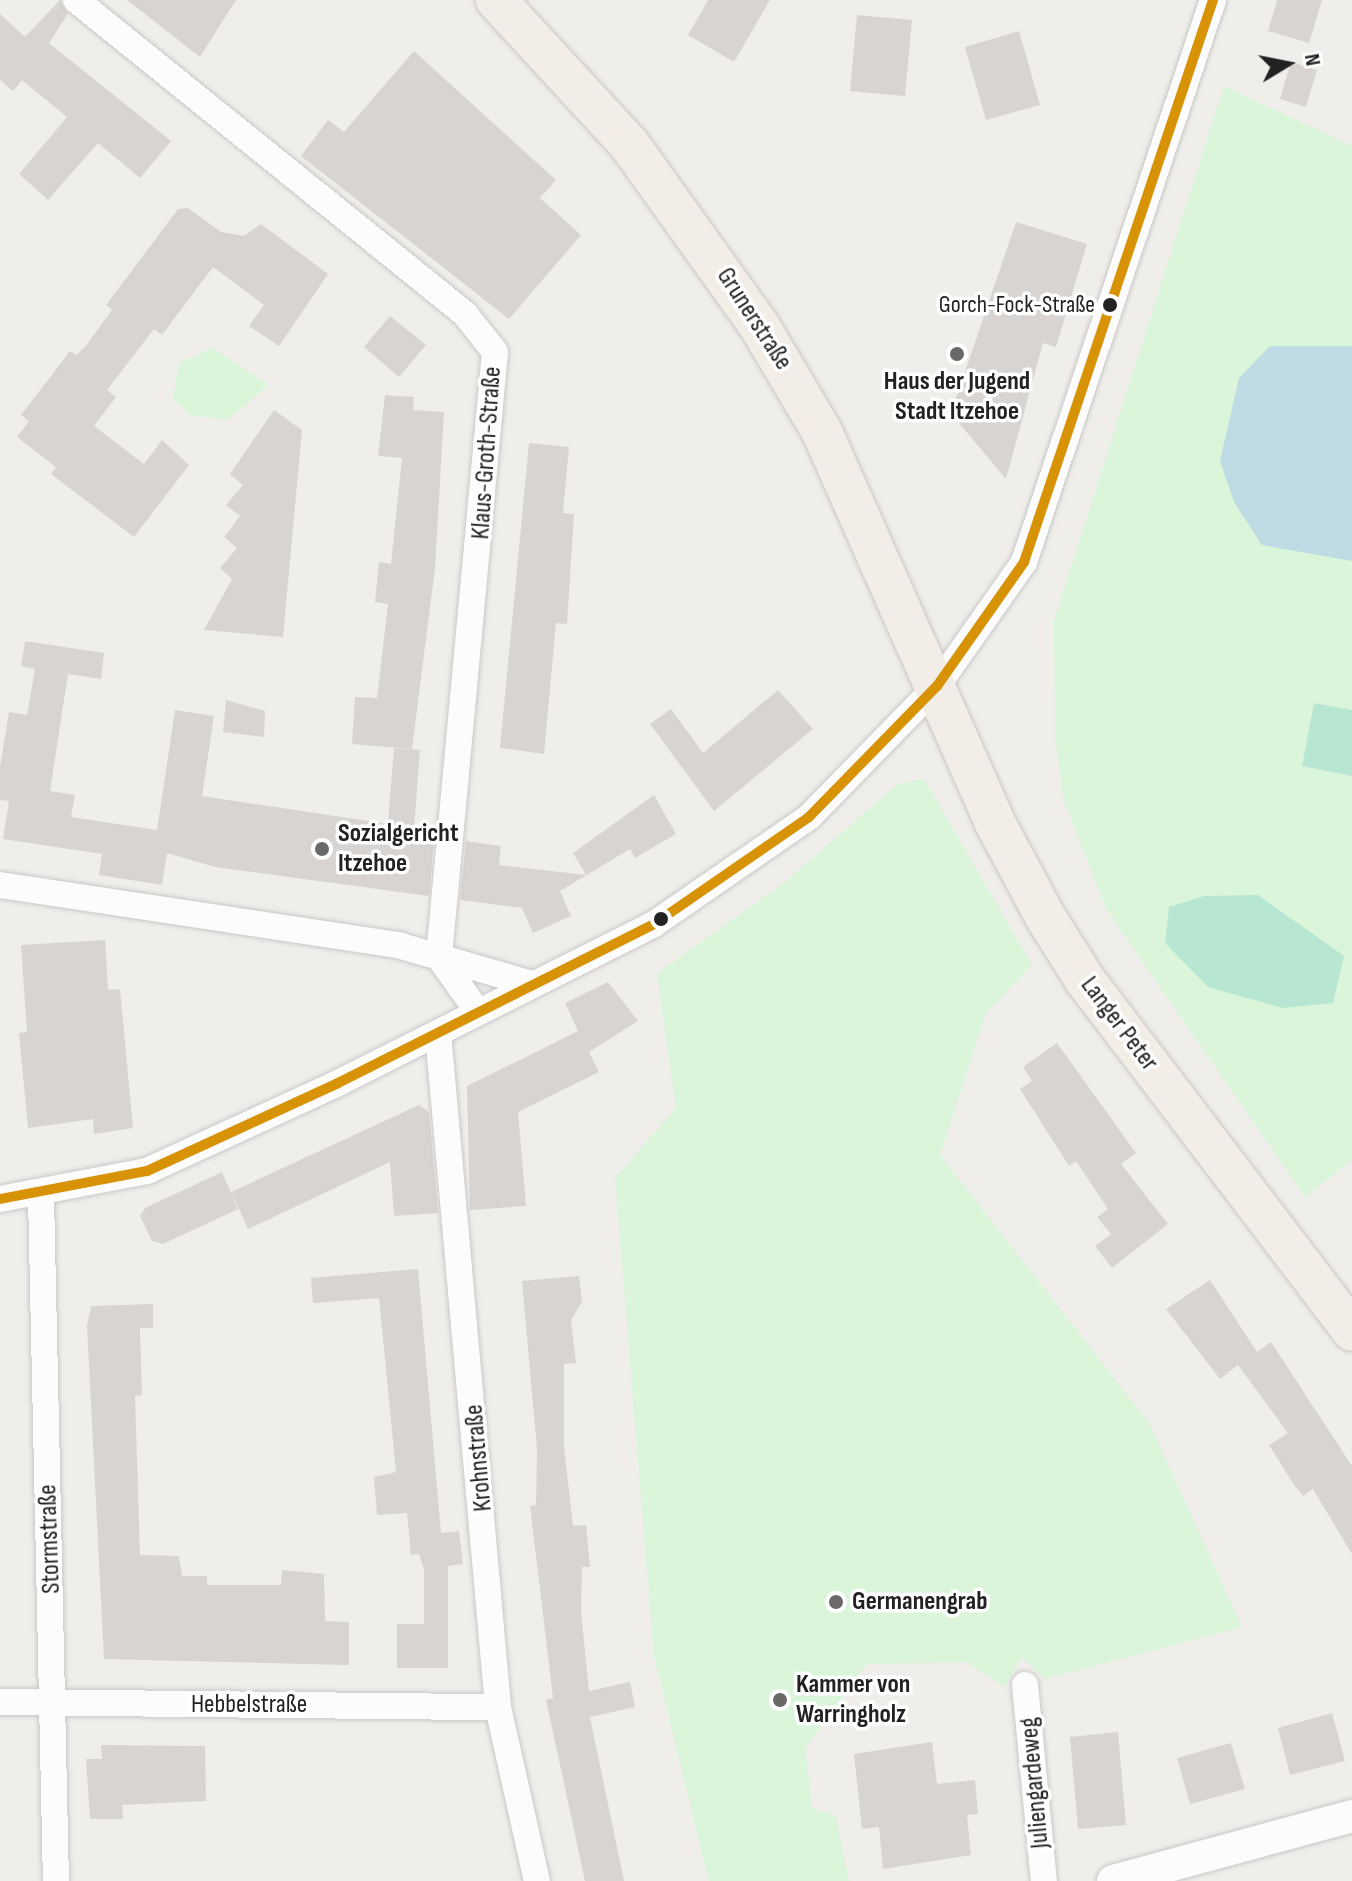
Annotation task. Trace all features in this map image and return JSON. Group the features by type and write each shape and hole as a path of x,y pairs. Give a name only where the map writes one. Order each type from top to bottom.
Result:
{"main road":[{"name":"Grunerstraße","path":"496,0 629,144 760,327 822,432 937,686"},
{"name":"Langer Peter","path":"937,686 994,821 1085,980 1352,1331"}],"street":[{"name":"Klaus-Groth-Straße","path":"76,0 465,314 495,352 439,957"},
{"path":"0,1199 41,1196 124,1179 205,1146 590,955 756,859 809,817 937,686 1011,587 1037,530 1213,0"},
{"path":"0,885 172,910 439,957 532,984"},
{"path":"439,957 478,1012"},
{"name":"Krohnstraße","path":"438,1033 498,1707 537,1881"},
{"name":"Stormstraße","path":"41,1196 56,1881"},
{"name":"Juliengardeweg","path":"1025,1685 1044,1881"},
{"name":"Hebbelstraße","path":"0,1702 498,1707"},
{"path":"1113,1881 1352,1816"}],"green space":[{"path":"1224,86 1352,146 1352,346 1270,346 1344,558 1352,561 1352,710 1314,703 1302,766 1352,776 1352,1160 1305,1197 1106,909 1063,798 1055,736 1054,621"},
{"path":"212,348 269,385 227,420 190,415 173,398 179,363"},
{"path":"1314,703 1352,710 1352,776 1302,766"},
{"path":"924,779 1032,965 986,1013 940,1155 1149,1423 1242,1627 1045,1679 1022,1657 1004,1687 966,1662 867,1664 805,1748 812,1808 836,1816 849,1881 709,1881 654,1657 615,1178 676,1108 657,973 780,886 898,784"},
{"path":"1258,895 1344,956 1333,1003 1283,1008 1208,987 1165,943 1169,907 1204,896"}],"water":[{"path":"1270,346 1352,346 1352,561 1262,545 1234,502 1220,461 1239,378"}],"building":[{"path":"60,0 68,14 49,43 171,141 140,178 98,143 48,200 19,174 67,117 22,80 13,91 0,80 0,14 25,37"},
{"path":"127,0 236,0 200,57"},
{"path":"708,0 770,0 734,62 688,35"},
{"path":"1277,0 1322,0 1309,43 1268,31"},
{"path":"857,15 912,20 905,96 850,91"},
{"path":"1019,31 1040,105 986,120 965,47"},
{"path":"414,51 556,180 540,198 581,235 509,319 301,156 328,120 344,132"},
{"path":"1291,62 1317,70 1306,107 1280,99"},
{"path":"188,208 221,232 244,236 261,224 328,274 279,346 249,326 264,305 213,267 162,335 154,329 107,390 116,397 94,426 144,464 162,440 189,465 134,537 51,474 56,467 17,437 29,421 21,415 70,351 76,355 84,348 112,310 106,305 178,209"},
{"path":"1016,222 1087,244 1056,347 1043,343 1006,479 959,423 965,414 953,407"},
{"path":"390,316 426,345 399,377 364,347"},
{"path":"385,395 414,397 413,410 444,412 435,568 412,749 352,744 355,697 377,698 388,604 375,602 379,562 391,564 402,458 378,456"},
{"path":"274,410 302,430 283,637 204,630 232,579 220,568 237,548 224,537 240,516 226,505 243,485 230,474"},
{"path":"529,443 569,447 563,513 574,514 567,624 556,623 544,754 500,748"},
{"path":"25,641 104,653 101,679 68,674 50,791 75,795 71,817 157,830 175,710 214,716 202,796 388,824 394,748 420,750 414,828 434,837 429,896 215,867 167,853 162,885 99,875 102,854 3,839 9,801 0,800 0,767 9,712 27,715 35,669 21,666"},
{"path":"778,690 813,729 714,811 650,724 671,709 703,753"},
{"path":"226,700 265,711 264,737 223,732"},
{"path":"654,795 676,834 635,858 630,849 560,891 571,916 533,933 522,908 460,900 466,841 501,846 499,865 586,875 573,853"},
{"path":"105,940 108,990 120,989 133,1128 94,1134 93,1119 28,1128 19,1033 27,1032 21,945"},
{"path":"608,982 638,1021 589,1052 599,1072 518,1112 526,1206 470,1210 467,1086 578,1031 565,1003"},
{"path":"1057,1043 1136,1153 1121,1164 1168,1224 1112,1268 1095,1246 1111,1234 1097,1217 1108,1209 1076,1161 1069,1166 1020,1089 1032,1081 1023,1067"},
{"path":"419,1105 429,1112 438,1213 394,1216 390,1162 248,1229 231,1192"},
{"path":"222,1172 238,1209 163,1244 152,1241 140,1216 145,1208"},
{"path":"418,1269 441,1533 459,1531 463,1564 448,1566 448,1668 397,1668 397,1624 424,1624 424,1569 419,1554 411,1555 407,1513 377,1515 374,1477 396,1472 379,1298 313,1303 311,1278"},
{"path":"579,1276 582,1302 571,1320 576,1363 564,1364 564,1447 573,1526 586,1525 590,1567 582,1567 581,1611 589,1691 630,1682 635,1707 590,1717 624,1881 585,1881 546,1700 553,1698 530,1506 536,1505 537,1449 522,1281"},
{"path":"1210,1280 1257,1352 1271,1342 1352,1466 1352,1554 1313,1489 1303,1496 1269,1445 1288,1433 1238,1365 1220,1379 1166,1309"},
{"path":"153,1304 153,1328 140,1328 142,1395 135,1396 140,1555 179,1556 182,1576 207,1576 207,1585 281,1585 282,1570 324,1574 325,1621 349,1622 349,1665 104,1659 87,1326 91,1306"},
{"path":"1332,1713 1345,1761 1290,1775 1278,1728"},
{"path":"1118,1732 1126,1825 1078,1829 1070,1737"},
{"path":"932,1742 937,1784 975,1780 978,1814 967,1815 971,1855 883,1869 879,1827 862,1829 854,1754"},
{"path":"1231,1743 1245,1789 1190,1804 1177,1758"},
{"path":"101,1745 205,1746 206,1801 122,1805 123,1819 90,1819 86,1759 102,1759"}],"transit line":[{"path":"0,1199 147,1171 338,1083 654,924 809,817 937,686 1024,562 1213,0"}],"place":[{"name":"Gorch-Fock-Straße","path":"1110,305"},
{"name":"Haus der Jugend Stadt Itzehoe","path":"957,354"},
{"name":"Sozialgericht Itzehoe","path":"322,849"},
{"name":"Germanengrab","path":"836,1602"},
{"name":"Kammer von Warringholz","path":"780,1700"}]}
